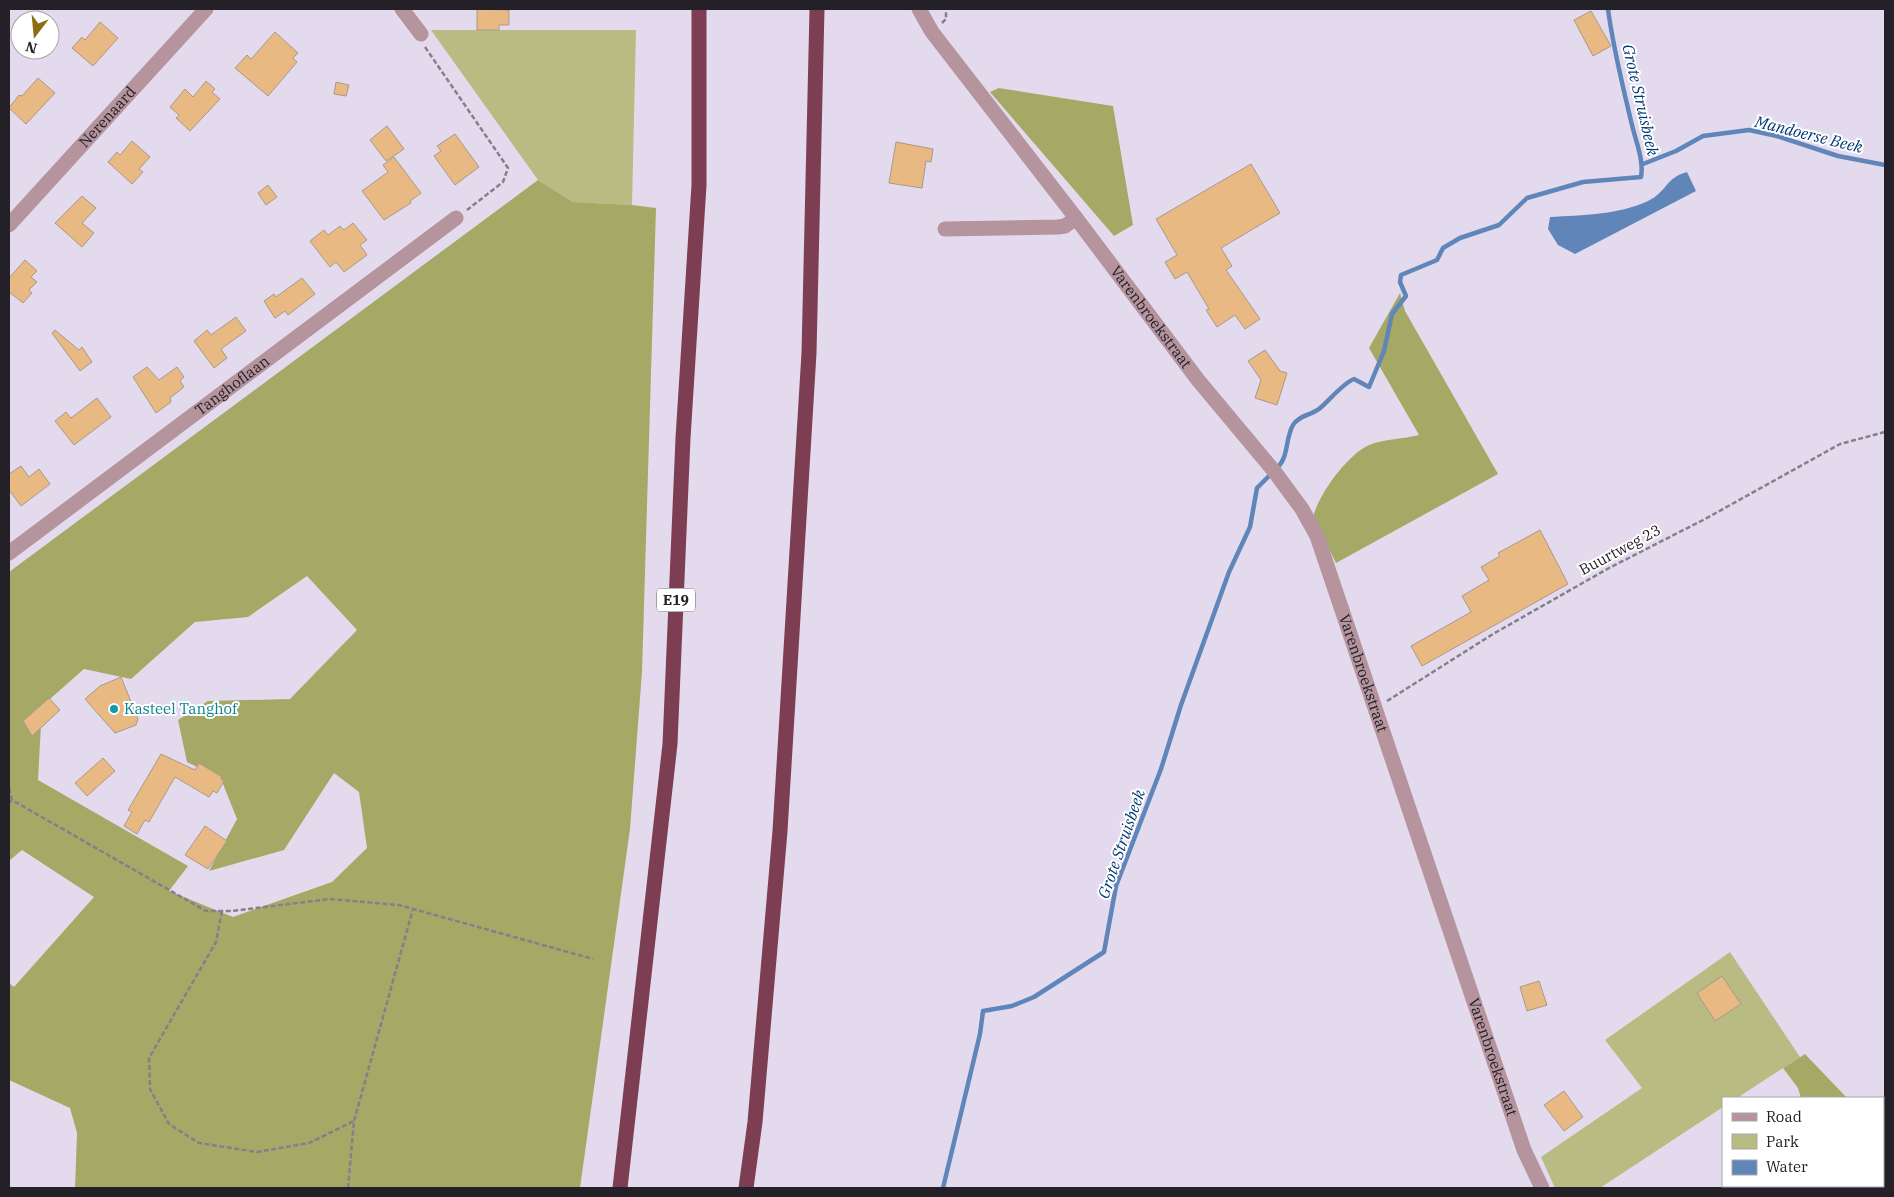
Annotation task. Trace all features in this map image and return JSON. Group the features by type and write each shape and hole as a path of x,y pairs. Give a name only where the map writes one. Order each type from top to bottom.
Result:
{"highway":[{"name":"E19","path":"620,1188 670,744 684,428 699,184 699,9"},
{"path":"746,1188 755,1122 780,831 809,353 817,9"}],"street":[{"name":"Nerenaard","path":"9,225 206,9"},
{"path":"402,9 421,34"},
{"name":"Varenbroekstraat","path":"919,9 932,32 1198,380 1274,471 1302,509 1317,536 1330,569 1524,1150 1542,1188"},
{"name":"Tanghoflaan","path":"9,553 456,218"},
{"path":"945,229 1058,227 1065,226 1076,218"}],"path":[{"path":"421,34 418,38 508,168 503,182 456,218"},
{"name":"Buurtweg 23","path":"1376,709 1493,634 1609,568 1705,519 1840,444 1885,432"},
{"path":"9,788 12,800 206,911 222,911 330,899 399,906 593,959"},
{"path":"9,803 12,800"},
{"path":"348,1188 354,1122 412,909"},
{"path":"222,911 216,942 149,1058 150,1089 169,1124 199,1143 257,1152 309,1143 354,1122"}],"green space":[{"path":"431,30 636,30 632,205 573,202 538,180"},
{"path":"999,88 1113,106 1133,225 1114,236 990,92"},
{"path":"538,180 573,202 656,208 642,672 630,829 580,1188 75,1188 77,1133 70,1108 9,1080 9,983 14,987 94,897 22,850 9,861 9,572","holes":["307,576 357,630 290,699 208,701 178,720 187,762 221,779 237,819 209,871 284,850 334,773 359,792 367,848 332,882 233,917 169,891 188,866 38,780 42,706 84,669 131,679 195,622 248,617"]},
{"path":"1400,293 1405,311 1498,474 1336,563 1313,517 1321,497 1343,466 1361,450 1381,441 1419,435 1369,348"},
{"path":"1730,952 1800,1057 1739,1097 1722,1097 1722,1108 1600,1188 1555,1188 1541,1157 1642,1088 1605,1040"},
{"path":"1805,1054 1846,1097 1801,1097 1798,1088 1783,1068"},
{"path":"1884,1138 1885,1188 1751,1187 1884,1187"}],"water":[{"path":"1687,172 1696,191 1575,254 1558,245 1548,229 1550,217 1612,212 1636,206 1655,197 1670,181"}],"building":[{"path":"477,9 509,10 509,25 499,25 499,30 477,30"},
{"path":"1591,11 1611,46 1593,56 1574,20"},
{"path":"100,22 118,38 93,66 72,48 82,37 85,40"},
{"path":"275,32 298,53 293,58 297,62 268,96 235,68 247,55 251,59"},
{"path":"38,78 55,93 26,124 9,108 19,95 22,96"},
{"path":"206,81 215,89 212,92 220,99 190,131 176,118 179,115 170,107 185,89 193,97"},
{"path":"336,82 349,85 346,96 334,94"},
{"path":"387,126 404,149 386,161 370,140"},
{"path":"455,134 479,167 455,185 434,156 441,151 437,146"},
{"path":"132,141 150,157 139,169 143,172 132,184 108,162 117,152 120,155"},
{"path":"896,142 933,149 931,162 926,161 922,188 889,183"},
{"path":"394,157 421,193 410,201 411,203 384,220 362,191 388,172 383,165"},
{"path":"1251,164 1280,213 1221,248 1232,266 1226,270 1260,319 1245,329 1235,315 1217,327 1206,310 1209,309 1187,272 1175,279 1165,262 1177,255 1156,219"},
{"path":"268,185 277,197 266,205 258,193"},
{"path":"82,196 96,208 82,223 94,233 82,247 55,223"},
{"path":"353,223 367,240 360,245 367,255 344,272 336,262 330,267 310,241 324,230 328,235 340,226 344,230"},
{"path":"25,260 37,271 31,277 37,282 29,290 32,293 23,303 9,292 9,278"},
{"path":"302,278 315,294 288,315 285,311 275,318 264,301 274,294 276,297"},
{"path":"236,317 246,331 221,349 227,358 214,368 194,341 207,330 211,335"},
{"path":"55,330 79,350 82,347 92,362 80,371 52,333"},
{"path":"1265,350 1280,371 1287,373 1277,405 1255,398 1261,380 1248,361"},
{"path":"147,367 159,380 177,367 184,377 180,381 184,387 170,398 171,402 156,413 133,377"},
{"path":"97,398 111,417 74,445 55,421 66,412 71,418"},
{"path":"21,466 29,477 39,469 50,484 21,506 9,490 9,474"},
{"path":"1540,530 1568,584 1422,666 1411,646 1471,612 1462,596 1489,580 1481,567 1500,556 1498,553"},
{"name":"Kasteel Tanghof","path":"121,677 138,719 136,725 115,733 85,699 100,686"},
{"path":"49,698 60,710 32,736 23,721"},
{"path":"161,754 195,770 199,763 222,777 221,779 224,781 217,793 213,791 209,797 175,777 149,822 145,820 137,834 124,826 132,812 128,810"},
{"path":"103,758 115,771 87,796 75,783"},
{"path":"205,826 227,841 208,869 185,855"},
{"path":"1722,976 1741,1004 1715,1021 1697,993"},
{"path":"1539,981 1547,1005 1527,1011 1520,987"},
{"path":"1564,1091 1583,1117 1564,1131 1544,1105"}],"waterway":[{"name":"Grote Struisbeek","path":"1277,468 1283,459 1295,422 1319,409 1341,388 1354,379 1369,387 1384,351 1392,314 1406,296 1400,282 1401,275 1437,260 1443,248 1460,238 1499,225 1527,198 1583,182 1641,177 1641,158 1618,67 1608,9"},
{"name":"Mandoerse Beek","path":"1643,164 1676,151 1703,136 1749,130 1777,136 1838,156 1885,165"},
{"name":"Grote Struisbeek","path":"943,1188 980,1034 983,1011 1012,1006 1034,997 1104,952 1116,886 1161,769 1181,705 1229,572 1250,527 1257,488 1268,477"}],"place":[{"name":"Kasteel Tanghof","path":"114,709"}]}
